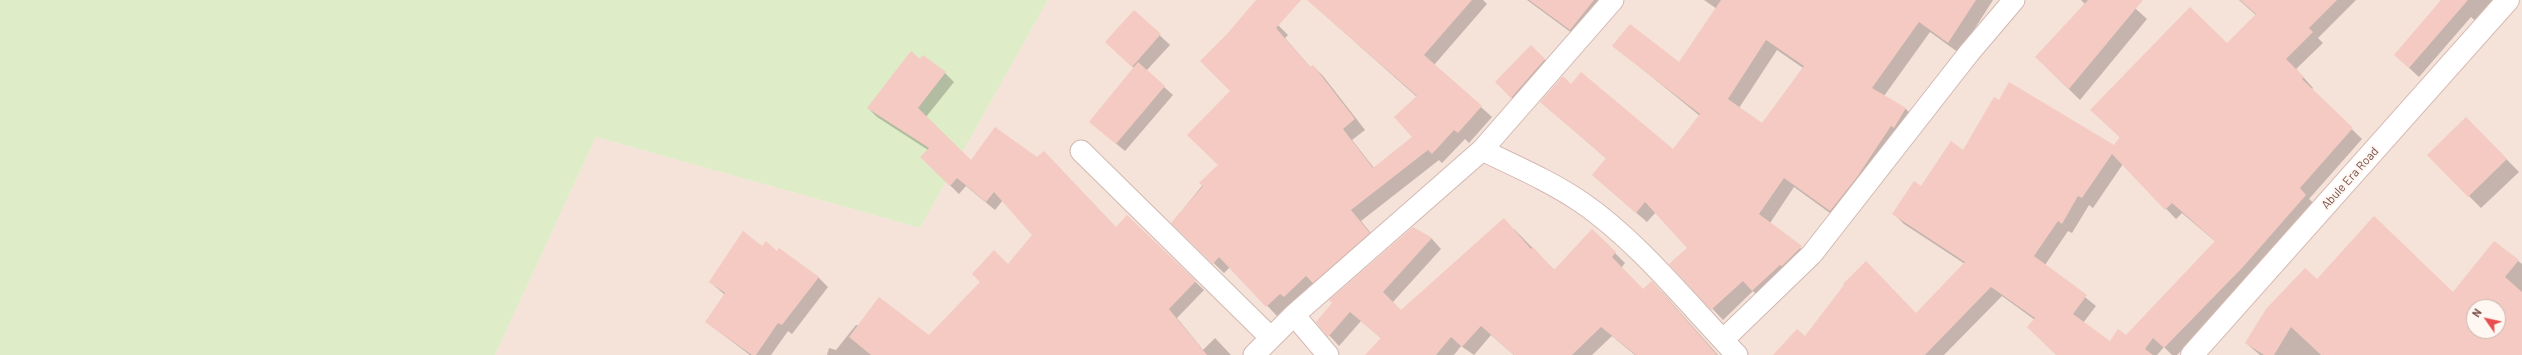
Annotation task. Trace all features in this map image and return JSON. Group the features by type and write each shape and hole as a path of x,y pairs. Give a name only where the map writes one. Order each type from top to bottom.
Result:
{"street":[{"path":"1254,355 1294,315 1482,150 1613,0"},
{"path":"1723,340 1812,254 1969,53 2014,0"},
{"name":"Abule Era Road","path":"2200,352 2508,0"},
{"path":"1482,150 1535,175 1581,202 1629,242 1737,355"},
{"path":"1081,151 1272,338"},
{"path":"1294,315 1328,355"}],"shaded area":[{"path":"1048,0 2522,0 2522,355 495,355 596,137 920,228"}],"green space":[{"path":"0,0 1048,0 920,228 596,137 495,355 0,355"}],"building":[{"path":"1256,0 1301,0 1276,28 1310,67 1313,65 1355,119 1343,129 1373,168 1412,137 1394,117 1417,96 1307,0 1472,0 1424,55 1482,106 1458,133 1454,130 1432,154 1428,150 1351,210 1370,233 1313,283 1306,276 1284,297 1280,294 1266,307 1219,257 1213,264 1171,223 1203,186 1199,183 1218,165 1187,135 1230,91 1200,61 1228,33"},
{"path":"1529,0 1594,0 1570,30"},
{"path":"1721,0 1976,0 1948,43 1919,22 1872,88 1906,108 1894,128 1891,126 1857,177 1830,211 1784,178 1759,214 1802,246 1782,266 1780,265 1752,291 1743,281 1711,310 1669,264 1687,248 1645,202 1636,213 1592,175 1606,158 1540,102 1563,76 1571,84 1581,72 1673,149 1700,114 1612,46 1630,24 1679,62","holes":["1766,40 1804,66 1762,123 1728,99"]},
{"path":"2088,0 2143,0 2069,89 2035,57"},
{"path":"2240,0 2337,0 2309,28 2313,32 2286,59 2304,77 2302,79 2353,128 2300,188 2306,195 2243,267 2164,348 2153,338 2145,349 2153,355 2056,355 2027,327 2035,318 1991,287 1925,355 1773,355 1797,329 1805,336 1844,285 1843,284 1866,261 1916,313 1965,262 1892,214 1914,181 1921,186 1951,141 1963,150 1994,97 1999,100 2009,82 2114,145 2120,137 2090,110 2190,7 2227,43 2256,14","holes":["2112,154 2165,210 2172,203 2215,241 2126,335 2118,329 2110,341 2073,314 2087,295 2034,256 2058,221 2062,224 2078,196 2082,198"]},
{"path":"2441,0 2468,0 2409,68 2394,55"},
{"path":"1134,10 1161,34 1132,67 1105,42"},
{"path":"1531,45 1545,59 1511,98 1495,82"},
{"path":"911,51 920,59 923,55 946,72 918,108 971,160 995,127 1037,157 1044,151 1116,227 1127,215 1196,281 1169,309 1207,355 871,355 849,337 879,297 929,335 980,282 972,274 994,250 1008,264 1032,235 994,192 986,202 957,178 950,186 920,157 929,148 867,108"},
{"path":"1138,62 1165,86 1116,144 1089,122"},
{"path":"2466,117 2507,159 2468,197 2427,155"},
{"path":"2374,216 2453,292 2494,241 2519,260 2505,277 2522,292 2522,355 2321,355 2291,327 2274,355 2264,355 2245,343 2266,309 2305,268 2317,279"},
{"path":"1504,218 1531,249 1533,247 1554,270 1592,229 1616,252 1612,257 1643,289 1652,281 1717,355 1636,355 1601,327 1572,355 1514,355 1481,326 1462,347 1451,337 1436,355 1365,355 1381,338 1350,312 1328,337 1316,322 1332,303 1329,300 1413,227 1432,238 1383,292 1401,310"},
{"path":"743,231 762,246 766,241 777,251 779,248 819,277 782,325 778,323 756,355 752,355 705,322 725,293 709,282"}]}
